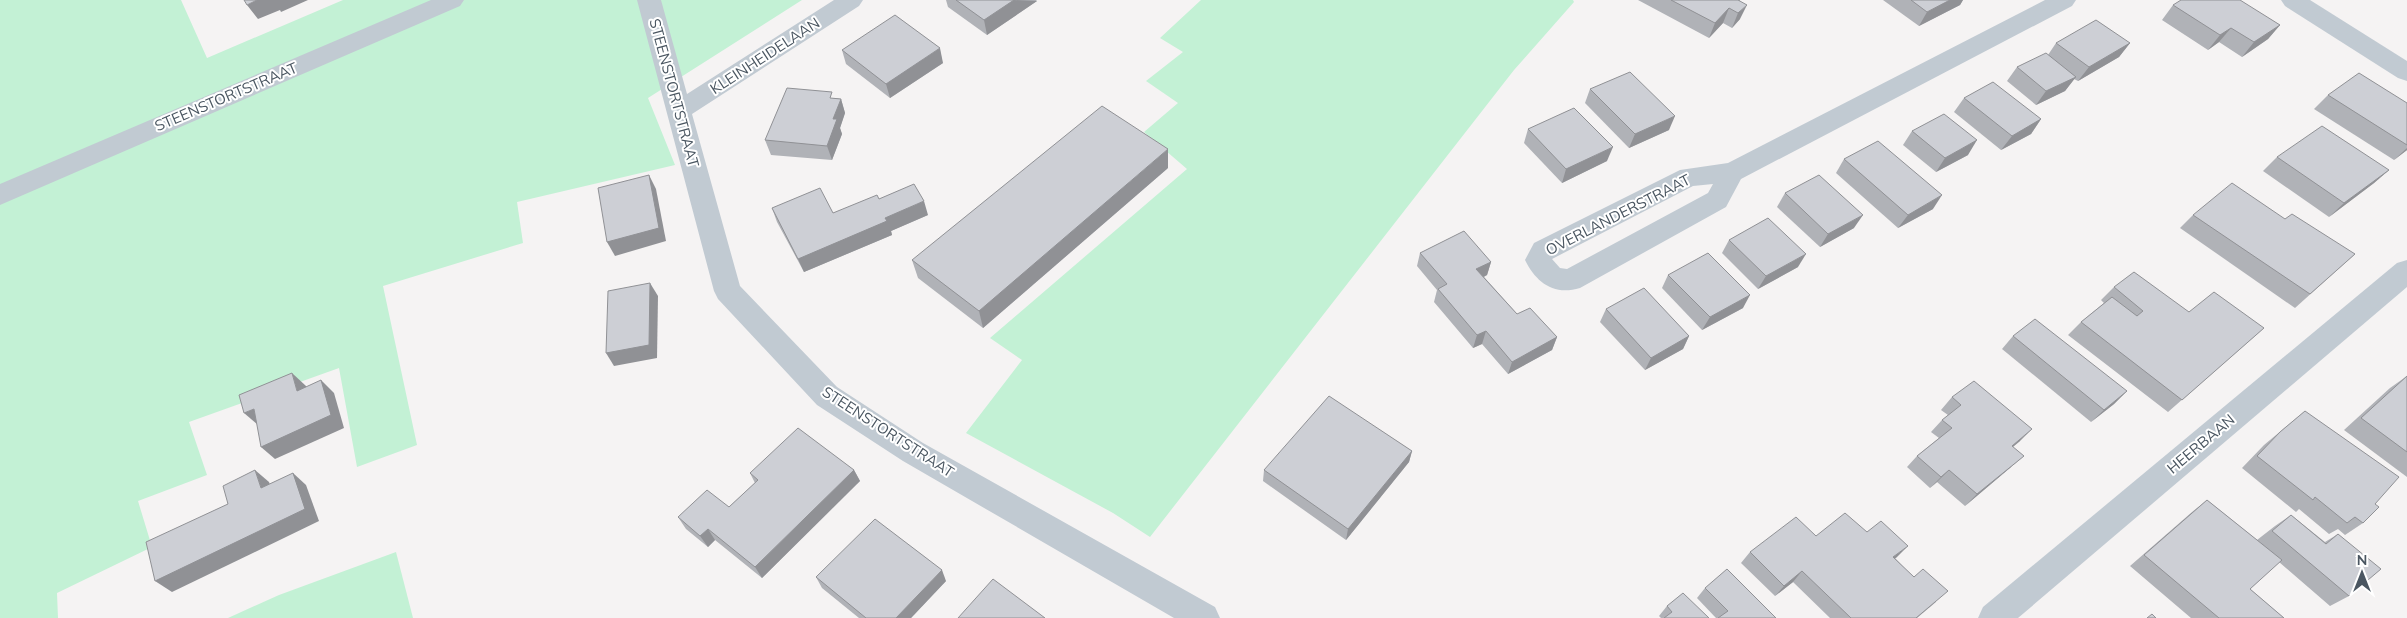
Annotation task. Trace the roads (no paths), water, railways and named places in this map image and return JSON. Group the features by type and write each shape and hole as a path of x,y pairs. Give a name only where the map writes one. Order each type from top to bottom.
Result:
{"street":[{"name":"STEENSTORTSTRAAT","path":"0,194 452,0"},
{"name":"STEENSTORTSTRAAT","path":"649,0 728,291 827,396 914,452 1204,618"},
{"name":"KLEINHEIDELAAN","path":"679,112 851,0"},
{"name":"OVERLANDERSTRAAT","path":"1732,172 1717,200 1570,280 1556,279 1544,272 1538,260 1543,250 1689,177 1732,172 2064,0"},
{"path":"2293,0 2407,72"},
{"name":"HEERBAAN","path":"1994,618 2407,271"}]}
